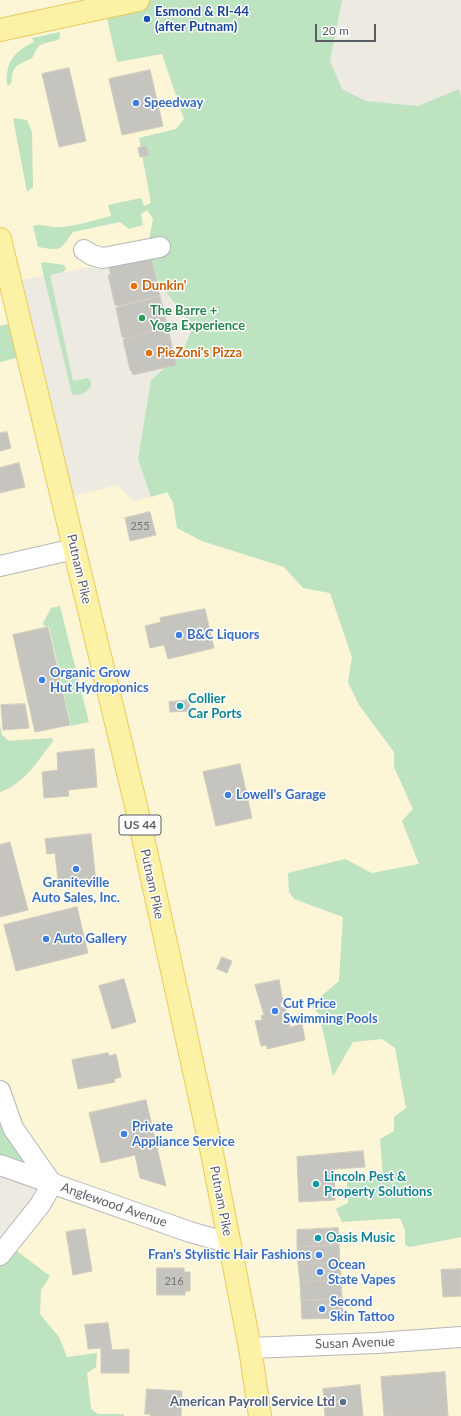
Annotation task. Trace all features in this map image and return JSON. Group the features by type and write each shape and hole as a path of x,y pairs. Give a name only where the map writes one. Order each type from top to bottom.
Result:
{"main road":[{"path":"0,30 138,0"},
{"name":"Putnam Pike","path":"0,239 137,810 213,1158 250,1348 260,1416"}],"street":[{"path":"84,250 92,255 103,258 160,247"},
{"path":"0,566 74,549"},
{"path":"0,1091 13,1128 52,1184 40,1205 0,1255"},
{"name":"Anglewood Avenue","path":"0,1165 52,1184 229,1243"},
{"name":"Susan Avenue","path":"250,1348 377,1343 461,1337"}],"shaded area":[{"path":"0,0 134,0 117,62 162,54 184,118 176,129 139,138 151,203 132,219 147,210 153,219 148,245 116,262 17,281 20,321 0,326"},
{"path":"28,355 62,499 117,485 134,501 167,492 173,502 177,528 202,541 284,567 303,588 330,593 352,657 348,682 359,705 394,752 394,767 413,809 402,821 419,864 372,874 345,859 294,899 343,917 339,981 311,1005 319,1014 333,1076 353,1042 382,1039 395,1048 406,1108 394,1117 394,1131 380,1139 383,1175 370,1180 347,1178 348,1203 336,1209 342,1222 400,1218 405,1230 405,1245 410,1247 461,1237 461,1416 124,1416 124,1414 98,1414 91,1409 87,1373 67,1357 59,1337 40,1314 41,1290 9,1245 49,1190 0,1082 0,792 12,788 52,738 9,741 2,735 0,725 0,362"}],"green space":[{"path":"134,0 342,0 330,61 342,89 366,101 418,106 459,89 461,98 461,1237 410,1247 405,1245 405,1230 400,1218 342,1222 336,1209 348,1203 347,1178 370,1180 383,1175 380,1139 394,1131 394,1117 406,1108 395,1048 382,1039 353,1042 333,1076 319,1014 311,1005 339,981 343,917 294,899 289,892 288,873 345,859 372,873 419,864 402,821 413,809 394,767 394,752 359,705 348,682 352,657 330,593 303,588 284,567 202,541 177,528 173,502 167,492 151,497 138,459 151,380 182,353 193,327 139,257 148,245 153,219 147,210 141,214 143,225 129,229 120,222 73,232 62,246 56,249 38,247 33,226 40,225 64,227 78,225 111,216 108,205 141,198 144,206 151,203 139,138 176,129 184,119 162,54 117,62 106,14"},
{"path":"60,32 60,38 56,41 39,46 32,58 21,63 14,69 10,85 7,85 9,64 21,49 34,42 32,38"},
{"path":"13,118 27,120 32,132 33,187 27,192"},
{"path":"43,262 64,265 66,269 63,272 50,275 73,381 88,378 91,381 91,387 80,395 72,394 41,264"},
{"path":"20,321 28,355 0,362 0,326"},
{"path":"60,606 89,722 71,726 49,626 44,626 43,623 51,608"},
{"path":"0,725 2,735 9,741 52,738 53,741 24,777 9,788 0,792"},
{"path":"0,1082 45,1171 0,1163"},
{"path":"9,1245 50,1276 41,1290 40,1314 59,1337 67,1357 97,1353 96,1367 87,1373 91,1409 98,1414 124,1414 124,1416 0,1416 0,1257"}],"building":[{"path":"69,68 86,141 59,147 42,74"},
{"name":"Speedway","path":"150,70 163,126 122,135 109,79"},
{"path":"146,146 149,155 140,157 138,148"},
{"name":"Dunkin'","path":"150,253 160,296 118,306 115,305 108,275 111,275 108,263"},
{"name":"The Barre + Yoga Experience","path":"160,296 168,328 125,338 122,337 116,308"},
{"name":"PieZoni's Pizza","path":"168,328 176,365 133,375 130,370 123,340 125,338"},
{"path":"7,432 11,448 0,451 0,433"},
{"path":"19,463 25,487 0,493 0,468"},
{"path":"150,512 156,535 130,541 125,518"},
{"name":"B&C Liquors","path":"205,609 214,648 168,659 164,645 150,648 145,626 161,622 160,618"},
{"name":"Organic Grow Hut Hydroponics","path":"48,627 70,725 35,732 13,635"},
{"name":"Collier Car Ports","path":"189,700 190,711 170,712 169,702"},
{"path":"25,704 29,728 3,730 1,705"},
{"path":"94,749 97,787 68,790 69,796 44,798 42,772 58,770 57,753"},
{"name":"Lowell's Garage","path":"240,764 252,818 216,826 203,772"},
{"name":"Graniteville Auto Sales, Inc.","path":"91,834 96,883 59,887 55,853 47,854 45,839"},
{"path":"10,842 28,910 0,917 0,845"},
{"name":"Auto Gallery","path":"77,907 88,953 16,971 4,925"},
{"path":"222,957 232,961 227,973 217,969"},
{"path":"124,979 136,1022 112,1029 99,986"},
{"name":"Cut Price Swimming Pools","path":"279,980 283,1002 280,1002 281,1008 285,1007 290,1027 302,1024 305,1040 267,1049 267,1045 261,1046 255,1021 262,1020 261,1016 264,1015 255,985"},
{"path":"108,1053 109,1056 116,1054 121,1077 114,1079 115,1082 78,1089 72,1060"},
{"name":"Private Appliance Service","path":"146,1100 166,1186 140,1178 135,1155 101,1163 89,1113"},
{"name":"Lincoln Pest & Property Solutions","path":"363,1151 365,1167 334,1169 335,1200 299,1202 297,1157"},
{"name":"Oasis Music","path":"338,1228 339,1245 297,1247 297,1230"},
{"path":"85,1229 92,1271 73,1275 66,1232"},
{"name":"Fran's Stylistic Hair Fashions","path":"339,1245 340,1263 298,1264 297,1247"},
{"name":"Ocean State Vapes","path":"340,1263 341,1280 300,1282 298,1264"},
{"path":"157,1268 184,1268 184,1272 190,1272 190,1291 185,1291 185,1295 157,1295"},
{"path":"461,1269 461,1296 443,1297 441,1270"},
{"path":"341,1280 342,1298 301,1301 300,1282"},
{"name":"Second Skin Tattoo","path":"342,1298 343,1318 302,1319 301,1301"},
{"path":"108,1323 112,1350 129,1349 129,1373 101,1373 101,1348 88,1349 85,1325"},
{"path":"445,1372 448,1416 384,1416 381,1377"},
{"name":"American Payroll Service Ltd","path":"360,1385 363,1416 325,1416 323,1389"},
{"path":"147,1389 182,1391 181,1416 150,1416 150,1414 145,1414"}],"place":[{"name":"Esmond & RI-44 (after Putnam)","path":"147,19"},
{"name":"Speedway","path":"136,103"},
{"name":"Dunkin'","path":"134,286"},
{"name":"The Barre + Yoga Experience","path":"142,318"},
{"name":"PieZoni's Pizza","path":"149,353"},
{"name":"B&C Liquors","path":"179,635"},
{"name":"Organic Grow Hut Hydroponics","path":"42,680"},
{"name":"Collier Car Ports","path":"180,706"},
{"name":"Lowell's Garage","path":"228,795"},
{"name":"Graniteville Auto Sales, Inc.","path":"76,869"},
{"name":"Auto Gallery","path":"46,939"},
{"name":"Cut Price Swimming Pools","path":"275,1011"},
{"name":"Private Appliance Service","path":"124,1134"},
{"name":"Lincoln Pest & Property Solutions","path":"316,1184"},
{"name":"Oasis Music","path":"318,1238"},
{"name":"Fran's Stylistic Hair Fashions","path":"319,1255"},
{"name":"Ocean State Vapes","path":"320,1272"},
{"name":"Second Skin Tattoo","path":"322,1309"},
{"name":"American Payroll Service Ltd","path":"343,1402"}]}
